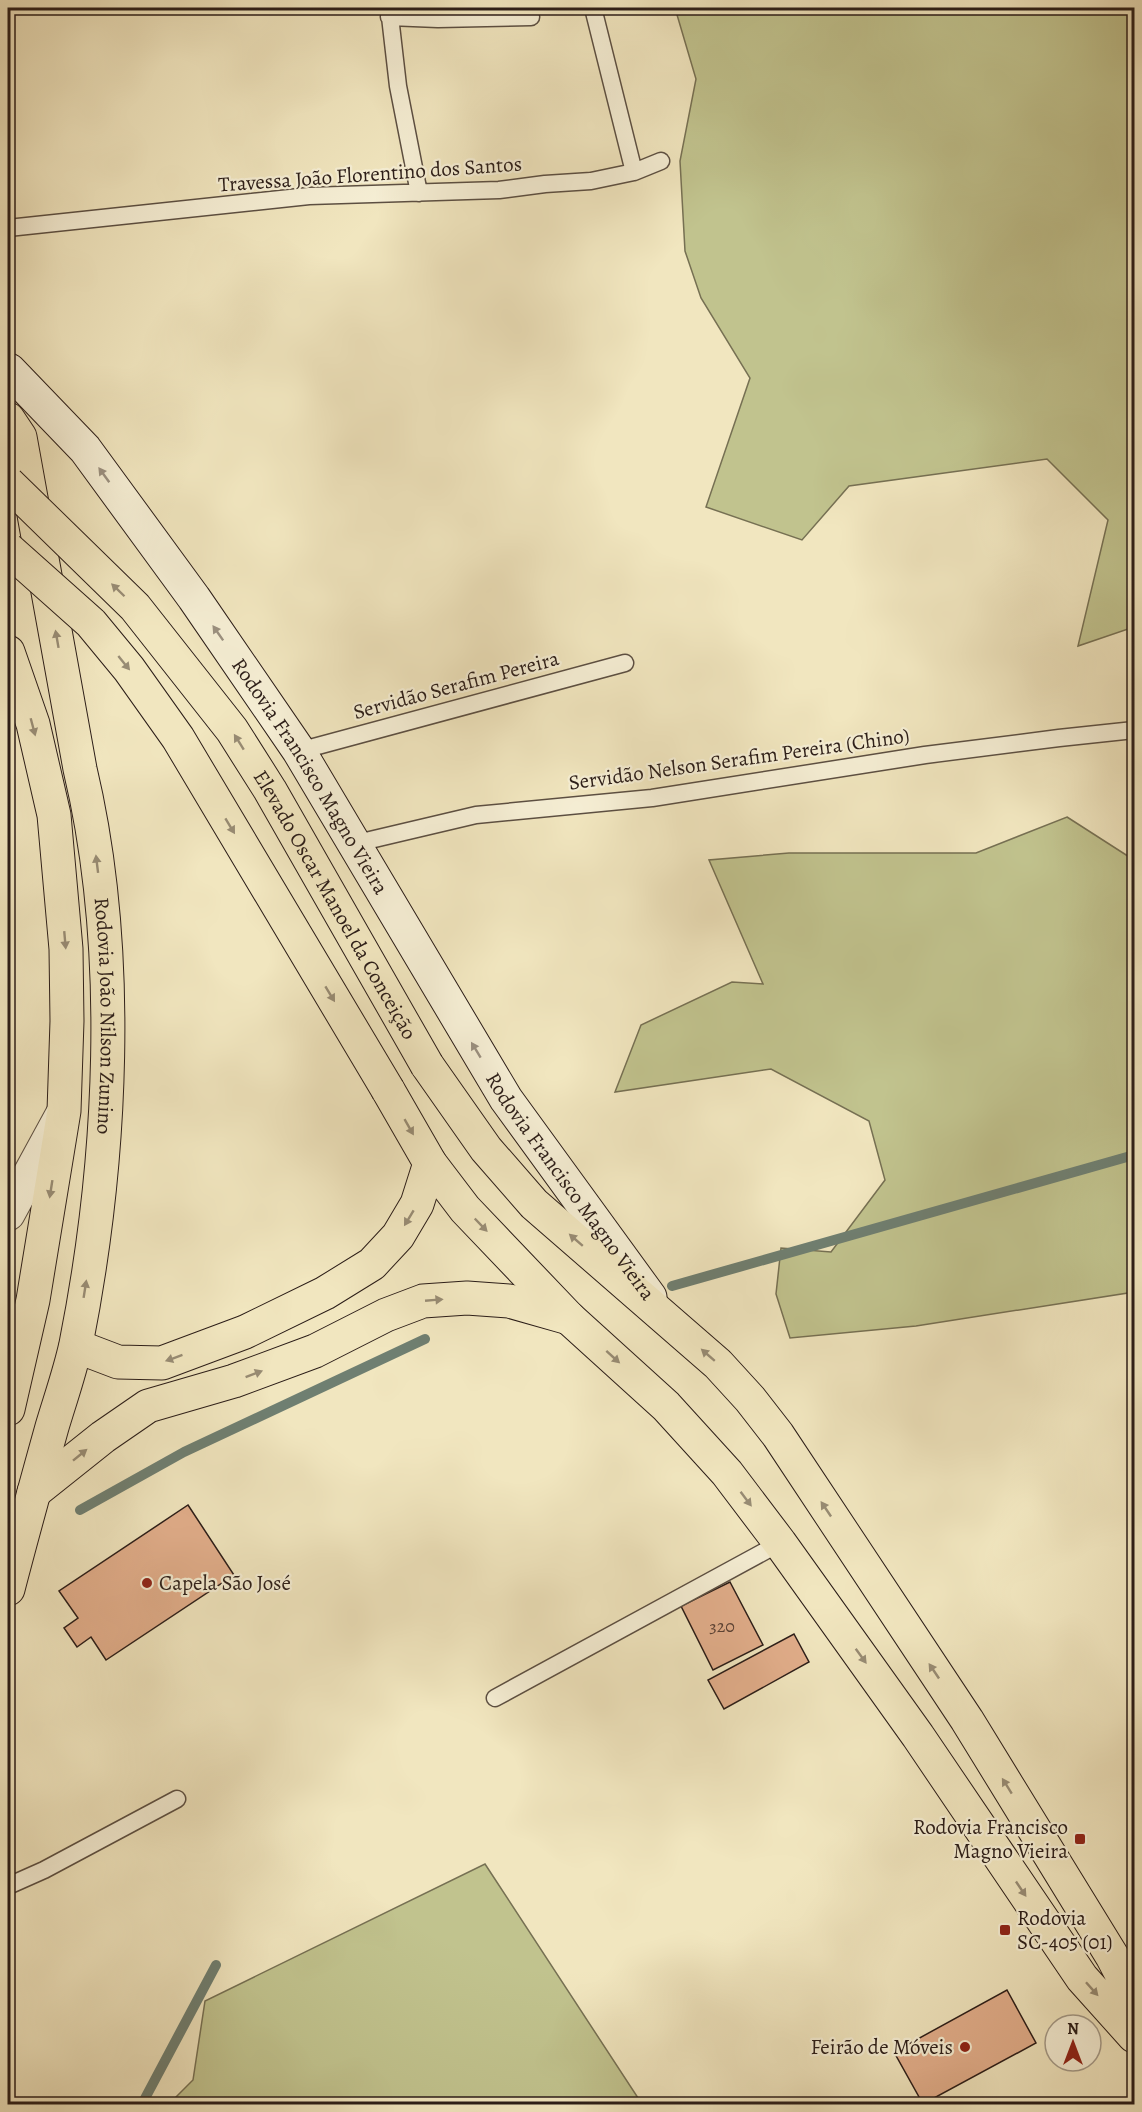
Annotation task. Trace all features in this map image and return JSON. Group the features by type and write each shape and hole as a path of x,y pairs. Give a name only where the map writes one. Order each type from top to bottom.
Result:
{"main road":[{"path":"8,366 14,428"},
{"name":"Rodovia Francisco Magno Vieira","path":"8,366 85,449 194,598 299,751 506,1099 668,1320 718,1364 750,1398 778,1436 967,1720 1112,1956 1134,1998"},
{"name":"Rodovia João Nilson Zunino","path":"8,1589 76,1346 94,1232 107,1095 107,967 92,820 80,769 14,428"},
{"name":"Elevado Oscar Manoel da Conceição","path":"8,483 135,607 232,730 270,790 427,1065 486,1149 534,1204 668,1320"},
{"path":"8,549 91,623 129,669 178,738 430,1163 465,1209 569,1318 666,1406 727,1473 918,1736 1082,1978 1134,2036"},
{"name":"Rodovia João Nilson Zunino","path":"8,652 33,724 54,815 66,950 67,1021 64,1111 33,1300 8,1409"},
{"path":"8,1214 64,1111"},
{"path":"76,1346 118,1362 162,1363 245,1332 325,1293 372,1264 398,1236 417,1204 430,1163"},
{"path":"34,1492 103,1437 148,1406 234,1381 315,1351 386,1316 423,1301 467,1298 509,1301 569,1318"},
{"path":"918,1736 936,1736 953,1730 967,1720"}],"lane":[{"path":"593,8 634,172"},
{"path":"419,193 398,86 389,12 438,19 531,17"},
{"name":"Travessa João Florentino dos Santos","path":"8,228 309,196 499,190 591,181 634,172 661,161"},
{"name":"Servidão Serafim Pereira","path":"299,751 626,663"},
{"name":"Servidão Nelson Serafim Pereira (Chino)","path":"353,844 476,815 652,798 925,755 1134,730"},
{"path":"495,1698 780,1543"},
{"path":"8,1886 44,1870 177,1799"}],"green space":[{"path":"675,8 1134,8 1134,627 1078,646 1108,520 1047,459 849,486 802,540 706,507 750,378 701,298 685,251 680,161 696,79"},
{"path":"1067,817 1134,860 1134,1292 916,1326 790,1338 776,1294 781,1248 831,1252 885,1180 869,1121 771,1069 615,1092 641,1025 732,982 763,984 709,860 789,853 976,853"},
{"path":"485,1864 642,2104 169,2104 193,2080 205,2001"}],"building":[{"name":"Capela São José","path":"188,1505 234,1575 106,1660 91,1637 77,1647 64,1628 78,1618 59,1591"},
{"path":"730,1582 763,1645 713,1670 681,1606"},
{"path":"794,1634 809,1662 724,1709 708,1680"},
{"name":"Feirão de Móveis","path":"1007,1990 1036,2043 923,2104 894,2052"}],"waterway":[{"path":"672,1286 1134,1155"},
{"path":"80,1510 184,1452 425,1339"},
{"path":"142,2104 216,1965"}],"place":[{"name":"Capela São José","path":"147,1583"},
{"name":"Rodovia Francisco Magno Vieira","path":"1080,1839"},
{"name":"Rodovia SC-405 (01)","path":"1005,1930"},
{"name":"Feirão de Móveis","path":"965,2047"}]}
